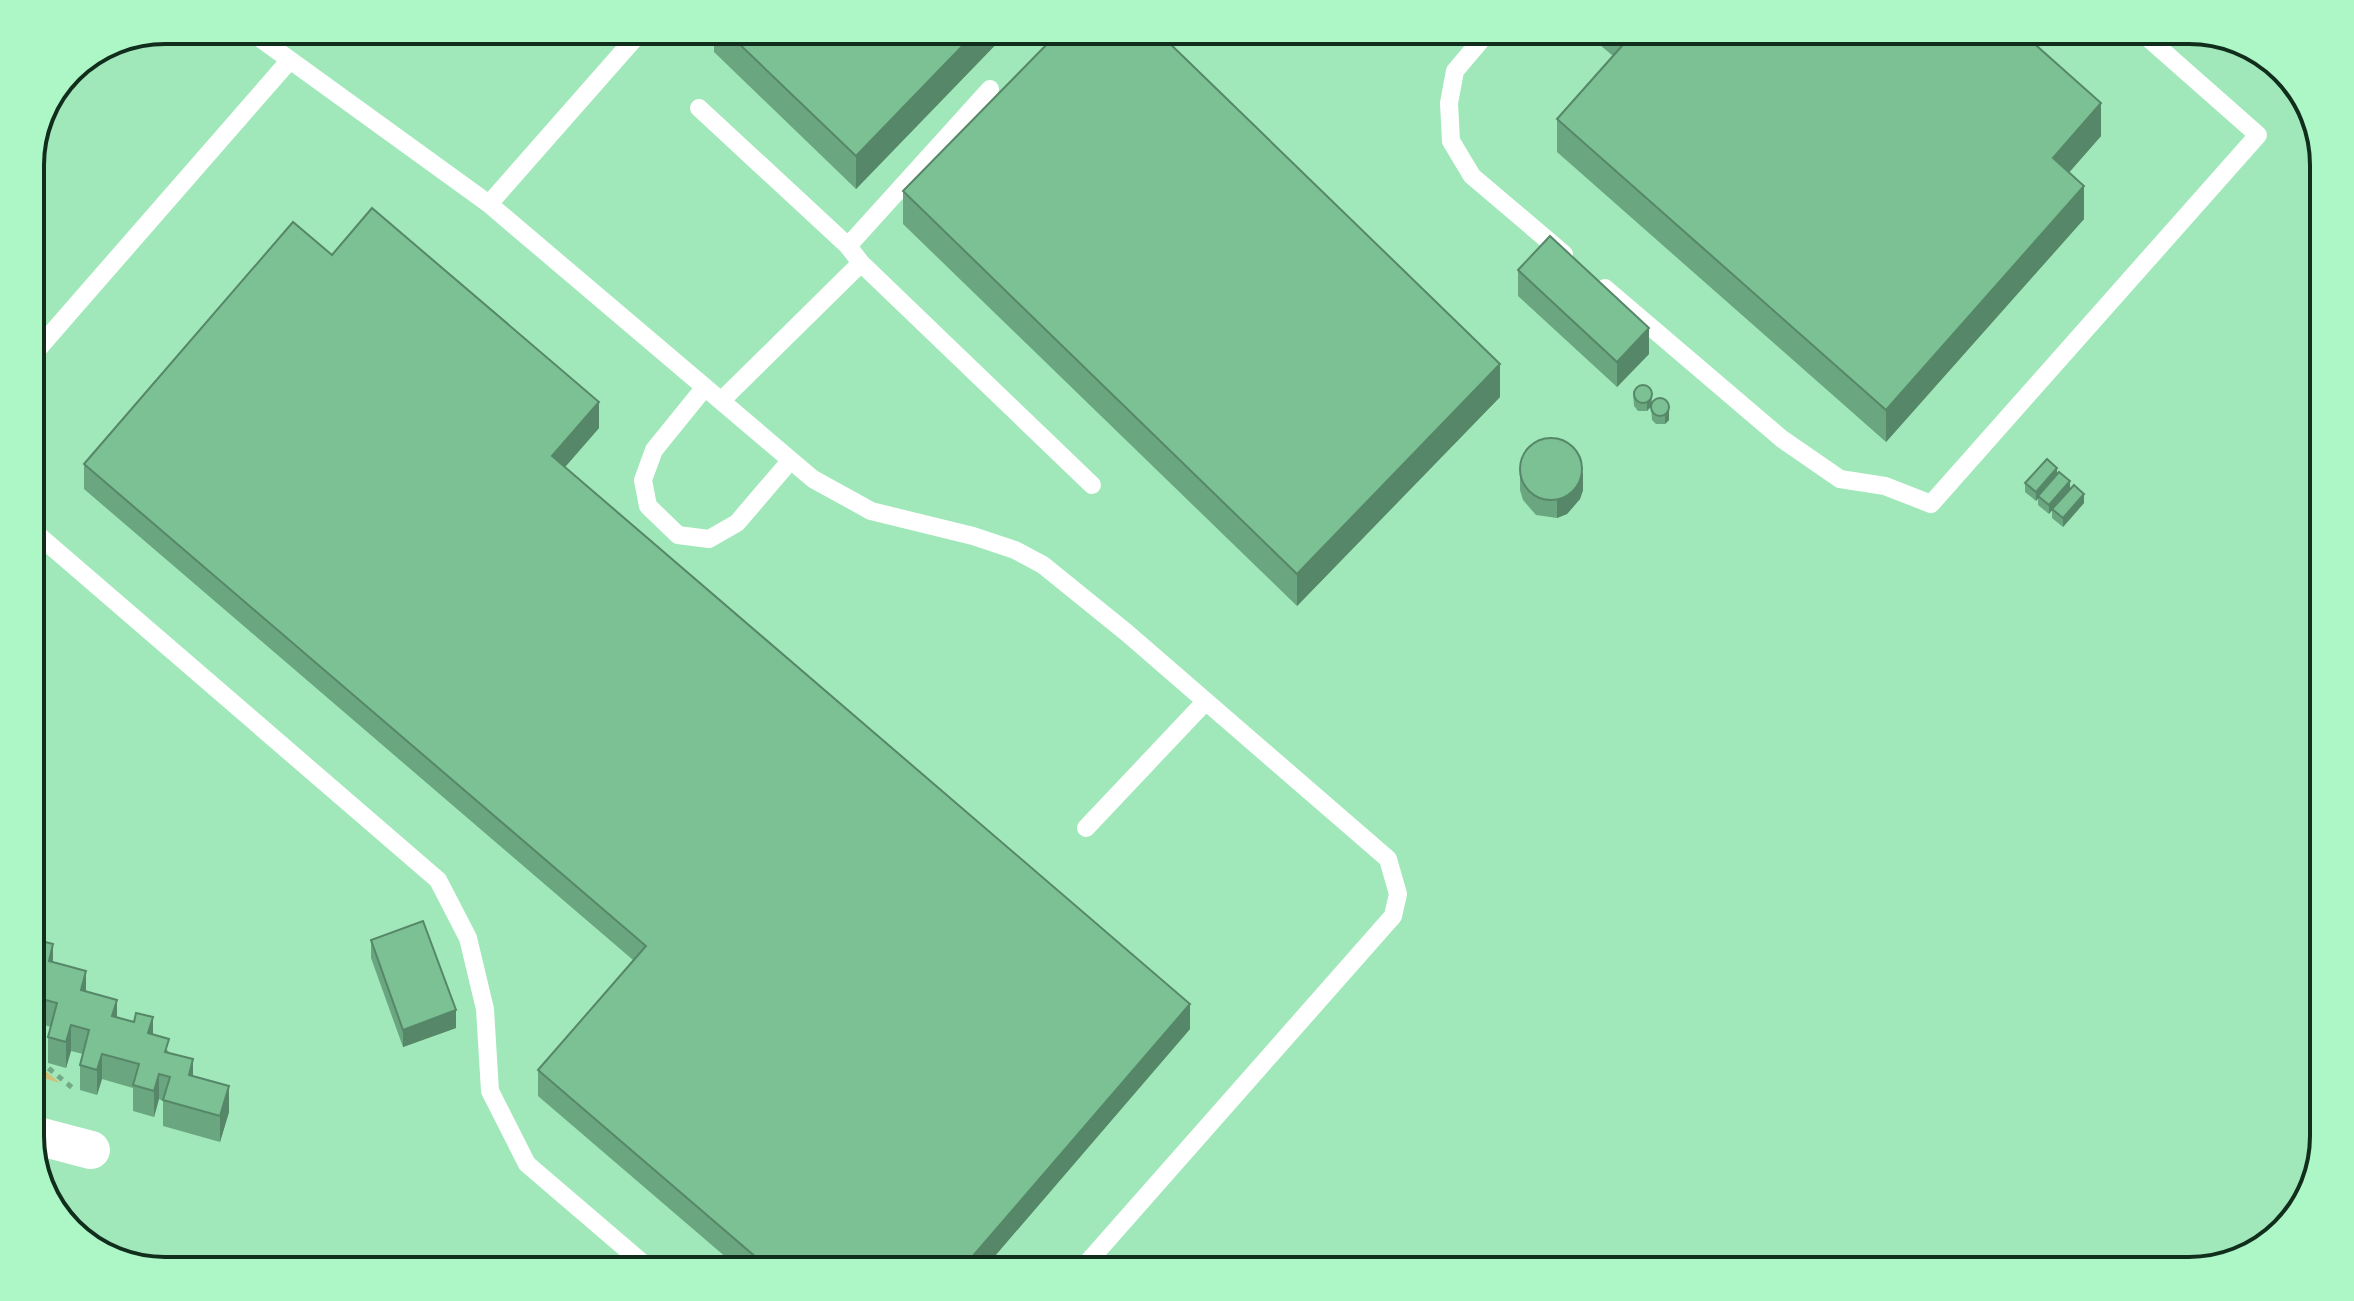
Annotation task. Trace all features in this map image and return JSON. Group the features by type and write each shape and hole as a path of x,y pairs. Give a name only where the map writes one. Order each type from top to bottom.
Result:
{"street":[{"path":"44,1138 91,1150"}],"lane":[{"path":"267,44 489,204 813,479 871,511 973,536 1015,550 1043,565 1127,633 1388,859 1398,894 1393,916 1092,1257"},
{"path":"489,204 630,44"},
{"path":"1478,44 1455,71 1449,103 1451,141 1472,176 1782,439 1840,479 1885,486 1931,504 2258,135 2155,44"},
{"path":"44,342 289,61"},
{"path":"848,246 990,89"},
{"path":"699,108 848,246 861,263 1092,485"},
{"path":"721,401 861,263"},
{"path":"705,387 654,450 643,480 648,506 678,535 709,539 737,523 790,461"},
{"path":"44,540 438,880 468,938 485,1009 490,1091 527,1164 636,1257"},
{"path":"1086,828 1205,702"}],"path":[{"path":"44,1065 75,1090"}],"shaded area":[{"path":"44,1070 60,1083 44,1078"}],"building":[{"path":"739,44 964,44 856,156"},
{"path":"1047,44 1170,44 1500,364 1297,574 903,191"},
{"path":"1624,44 2035,44 2101,103 2053,158 2084,186 1886,410 1557,119"},
{"path":"372,208 599,402 552,456 1190,1004 972,1257 756,1257 538,1070 646,946 84,464 293,222 332,255"},
{"path":"1550,236 1649,328 1617,362 1518,270"},
{"path":"1643,385 1652,394 1643,403 1634,394"},
{"path":"1660,398 1669,407 1660,416 1651,407"},
{"path":"1551,438 1573,447 1582,469 1573,491 1551,500 1529,491 1520,469 1529,447"},
{"path":"2047,459 2057,468 2036,492 2025,483"},
{"path":"2059,472 2070,481 2049,505 2038,496"},
{"path":"2074,485 2084,494 2063,518 2052,509"},
{"path":"423,921 456,1010 403,1030 371,940"},
{"path":"44,942 53,944 49,961 86,971 81,990 117,1000 112,1016 134,1022 136,1013 153,1017 148,1033 169,1039 165,1052 193,1059 189,1075 229,1086 220,1116 163,1100 170,1077 159,1074 154,1091 133,1085 139,1064 102,1054 97,1070 80,1065 89,1030 71,1025 66,1042 48,1037 57,1003 44,1000"}]}
